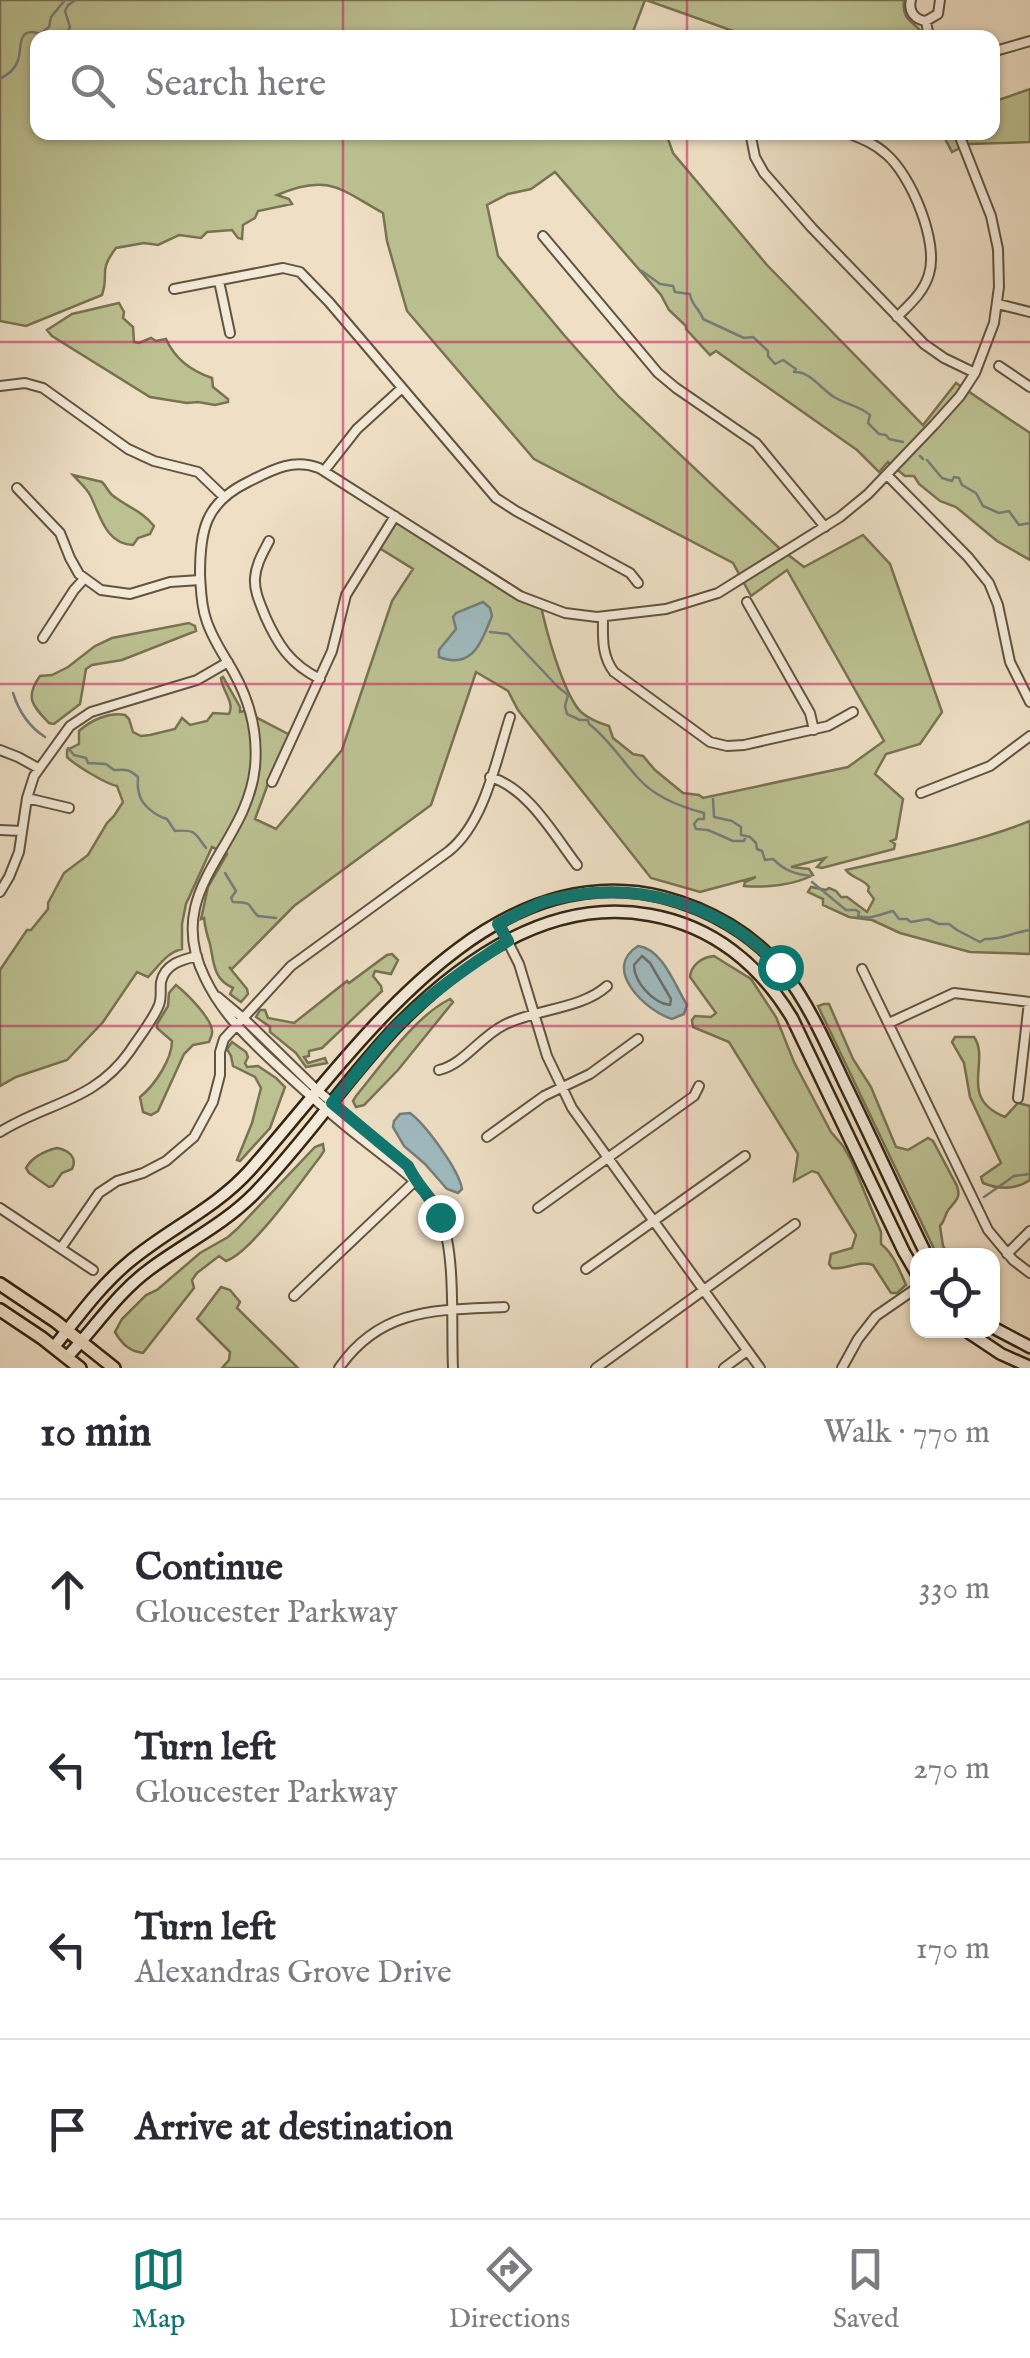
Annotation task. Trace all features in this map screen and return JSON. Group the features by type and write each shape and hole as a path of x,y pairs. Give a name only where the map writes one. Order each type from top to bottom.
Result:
{"main road":[{"path":"54,1346 97,1293 128,1263 208,1208 238,1182 363,1036 414,985 462,946 498,924 544,902 598,893 650,894 710,914 742,933 780,967 810,1010 923,1248"},
{"path":"67,1358 132,1283 206,1234 251,1197 426,998 508,941 552,921 580,914 617,911 676,921 704,932 742,956 772,986 792,1018 910,1262"},
{"path":"0,1284 114,1368"},
{"path":"0,1310 80,1368"},
{"path":"1000,1331 1030,1347"},
{"path":"976,1338 1030,1367"}],"street":[{"path":"911,0 914,15 926,20 935,17 940,2"},
{"path":"926,20 928,30"},
{"path":"1000,50 1030,41"},
{"path":"752,140 755,158 764,173 897,317 934,352 975,373"},
{"path":"865,140 893,160 928,232 932,260 927,280 897,317"},
{"path":"453,1368 449,1255 444,1228 430,1198 236,1026 207,982 197,956 194,918 199,890 242,816 254,770 255,739 249,708 207,623 200,580 204,528 213,508 238,487 285,464 302,463 324,471 534,603 564,613 602,616 666,610 718,594 854,505 950,408 975,373 998,304 1000,267 996,232 961,140"},
{"path":"543,236 658,373 756,443 825,527"},
{"path":"174,289 283,268 300,272 496,498 630,573 638,584"},
{"path":"219,281 230,333"},
{"path":"998,304 1030,312"},
{"path":"1000,366 1030,386"},
{"path":"0,386 25,383 43,388 128,449 154,461 198,472 224,497"},
{"path":"324,471 357,429 402,388"},
{"path":"887,475 989,583 998,605 1010,662 1030,702"},
{"path":"17,488 54,526 84,579 101,590 120,594 140,592 170,582 200,580"},
{"path":"272,782 332,651 346,595 395,516"},
{"path":"268,541 256,568 255,586 260,603 282,650 297,666 320,679"},
{"path":"43,638 84,579"},
{"path":"747,602 810,713 814,730"},
{"path":"602,616 609,666 701,738 718,745 736,746 814,730 853,712"},
{"path":"0,892 14,866 27,798 38,768 70,726 83,716 197,680 228,662"},
{"path":"60,1248 99,1193 117,1181 166,1161 194,1137 214,1102 222,1045 292,966 458,844 477,814 510,718"},
{"path":"921,792 990,766 1030,736"},
{"path":"0,750 38,768"},
{"path":"490,777 519,791 577,866"},
{"path":"27,798 69,808"},
{"path":"0,830 22,831"},
{"path":"498,924 519,964 561,1088 584,1126 760,1368"},
{"path":"0,1132 27,1116 84,1094 110,1074 158,1007 164,974 174,964 197,956"},
{"path":"862,969 988,1230 1007,1254 1030,1273"},
{"path":"439,1070 451,1067 496,1030 521,1017 597,996 607,986"},
{"path":"889,1023 954,993 1030,1002 1018,1098"},
{"path":"214,994 243,1018 314,1094"},
{"path":"486,1137 544,1096 590,1074 638,1040"},
{"path":"538,1208 694,1096 699,1086"},
{"path":"586,1269 745,1156"},
{"path":"294,1296 415,1181"},
{"path":"0,1208 93,1270"},
{"path":"596,1368 795,1224"},
{"path":"1007,1254 1030,1231"},
{"path":"842,1368 876,1316 910,1292"},
{"path":"338,1368 372,1335 397,1320 422,1312 504,1308"},
{"path":"724,1368 747,1351"}],"green space":[{"path":"0,0 645,0 634,30 30,30 30,140 668,140 673,153 767,265 923,425 956,383 1030,433 1030,560 997,541 956,507 940,501 914,476 905,476 888,462 879,472 857,450 716,351 710,355 555,172 531,189 508,194 487,205 498,256 619,397 804,567 863,535 890,564 942,712 920,744 886,754 875,774 903,799 896,839 891,841 894,849 822,868 817,867 825,858 791,867 809,869 813,875 780,885 744,886 756,877 700,892 651,878 518,710 508,691 476,672 431,805 294,906 232,969 229,967 247,989 248,994 241,1002 230,994 233,988 218,975 204,918 201,919 208,887 227,854 212,847 186,904 182,949 167,957 148,977 137,972 103,1022 67,1060 0,1086 0,970 27,930 48,909 64,873 88,855 123,802 117,786 67,757 67,750 79,744 79,731 95,720 113,715 125,715 133,732 141,736 175,729 182,718 190,725 207,721 213,713 229,714 223,677 240,712 290,735 255,819 276,829 342,750 392,601 413,569 373,544 394,511 540,601 556,660 574,703 587,717 609,726 613,738 633,754 643,756 683,793 703,798 848,767 884,741 787,570 751,596 733,563 534,459 407,311 383,213 344,191 309,185 277,195 292,204 258,211 255,218 243,225 242,239 232,230 207,232 201,238 179,235 158,245 116,248 105,268 102,295 26,326 0,321"},
{"path":"646,0 904,0 907,18 919,30 730,30"},
{"path":"1030,89 1030,142 968,144 952,152 946,140 1000,140 1000,100"},
{"path":"119,303 123,318 133,327 134,342 166,339 184,363 212,378 213,387 228,402 215,405 150,397 47,330 72,314"},
{"path":"73,475 102,482 112,495 154,526 150,534 138,538 133,545 116,539"},
{"path":"189,623 196,631 122,660 86,669 80,704 54,724 32,701 32,690 40,676 68,667 95,646 112,638"},
{"path":"1030,821 1030,954 970,952 900,933 872,920 849,917 823,905 823,899 808,892 811,887 829,888 867,912 874,899 869,887 846,870 962,843"},
{"path":"392,954 398,960 391,974 375,971 373,976 382,991 322,1048 309,1051 309,1056 304,1057 308,1063 325,1058 327,1063 306,1067 256,1017 260,1010 265,1010 268,1018 294,1023 347,981"},
{"path":"714,956 751,979 776,1017 794,1062 831,1132 852,1162 881,1232 881,1244 893,1257 906,1285 897,1293 891,1293 873,1265 832,1268 831,1254 852,1248 856,1235 818,1173 812,1171 794,1181 798,1154 729,1042 693,1027 695,1016 711,1017 716,1013 690,977 698,962"},
{"path":"176,985 204,1014 212,1034 209,1042 193,1045 184,1054 158,1111 151,1115 143,1112 140,1097 157,1079 169,1056 172,1041 157,1024"},
{"path":"450,999 453,1002 398,1070 364,1105 356,1107 356,1096 399,1043 424,1017"},
{"path":"829,1004 896,1147 908,1150 928,1138 933,1141 957,1186 957,1199 940,1226 944,1248 934,1248 818,1006"},
{"path":"955,1037 974,1037 979,1057 979,1090 991,1109 1005,1117 1018,1103 1030,1106 1030,1180 1019,1186 983,1183 981,1177 1001,1163 970,1097 964,1063 952,1042"},
{"path":"232,1042 246,1052 247,1067 258,1066 285,1087 270,1128 240,1161 237,1160 261,1088 255,1077 233,1066 227,1049"},
{"path":"323,1144 320,1157 249,1245 226,1261 219,1256 197,1273 192,1280 194,1288 143,1353 123,1343 115,1332 146,1295 200,1253 228,1237 315,1147"},
{"path":"57,1148 71,1155 74,1165 49,1187 26,1168 39,1155"},
{"path":"221,1287 230,1290 240,1302 237,1308 298,1368 222,1368 230,1352 197,1319"}],"water":[{"path":"483,602 492,616 474,651 460,660 439,657 439,650 456,629 456,613"},
{"path":"638,946 655,954 667,970 687,1005 684,1014 672,1019 662,1015 631,988 624,966 628,955"},
{"path":"410,1113 448,1160 460,1181 462,1189 458,1193 447,1189 404,1146 393,1127 394,1121 400,1114"}],"waterway":[{"path":"45,30 65,0"},
{"path":"68,30 65,11 76,0"},
{"path":"0,79 15,66 22,38 30,33"},
{"path":"642,271 660,284 673,286 675,292 690,294 703,319 744,338 753,337 775,364 783,360 796,369 794,372 805,374 834,397 870,415 868,423 879,434 903,442"},
{"path":"920,456 923,459"},
{"path":"927,460 942,478 959,478 962,485 976,493 983,506 999,513 1009,511 1019,525 1030,523"},
{"path":"490,632 508,634 568,695 567,714 588,720 646,786 669,801 704,813 704,819 694,824 696,829 733,841 744,841 746,836"},
{"path":"13,693 25,718 45,737"},
{"path":"68,748 88,763 106,764 114,770 135,774 146,806 167,819 175,831 195,834 206,848"},
{"path":"713,799 714,817 741,827 741,835 756,843 765,860 773,859 790,871 811,876"},
{"path":"225,873 236,891 233,902 248,904 258,916 276,918"},
{"path":"812,882 846,910 856,910 862,917 893,911 899,919 911,922 928,919 949,924 980,942 1030,930"},
{"path":"984,1197 1014,1176 1030,1174"}],"route":[{"path":"440,1217 408,1166 332,1103 426,998 508,941 498,924 544,902 572,896 650,894 678,901 721,920 780,967"}]}
